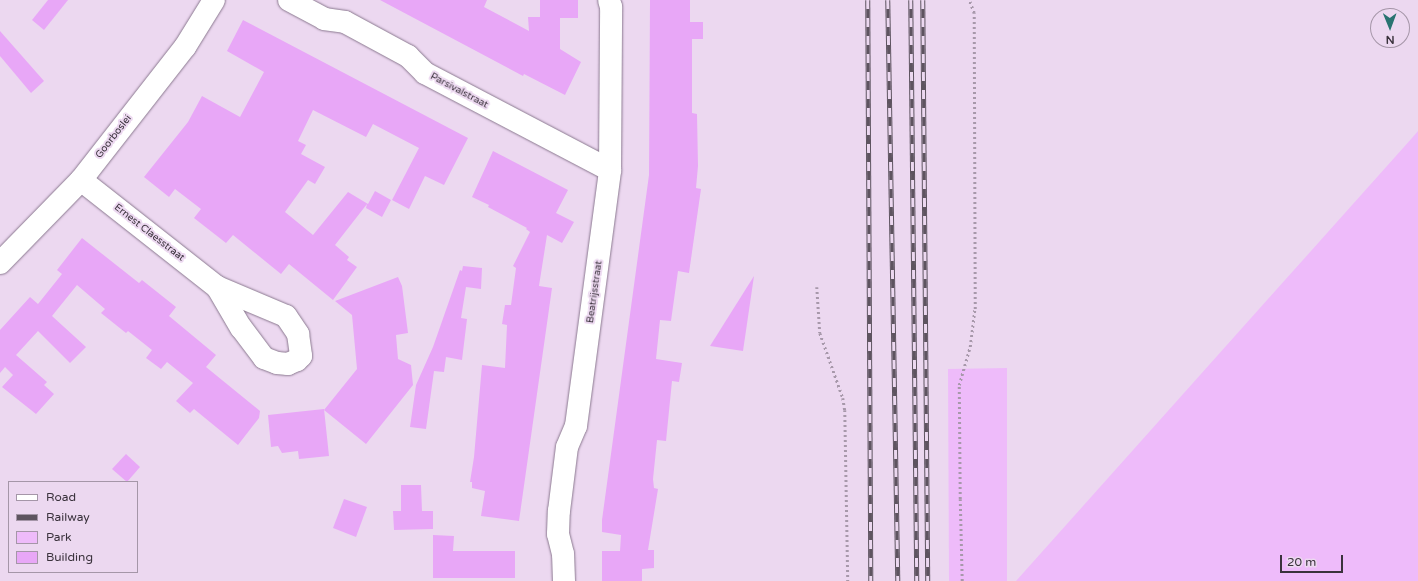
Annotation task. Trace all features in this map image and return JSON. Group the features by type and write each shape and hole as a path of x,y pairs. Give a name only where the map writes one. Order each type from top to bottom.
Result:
{"street":[{"name":"Goorboslei","path":"0,263 81,180 185,47 214,0"},
{"name":"Parsivalstraat","path":"289,0 324,19 346,22 408,56 425,72 610,170"},
{"name":"Beatrijsstraat","path":"564,581 563,554 558,534 558,511 567,447 576,426 610,170 611,7 609,0"},
{"name":"Ernest Claesstraat","path":"81,180 218,287"}],"path":[{"path":"962,581 960,385 970,347 975,309 974,12 969,0"},
{"path":"817,287 820,333 843,398 845,410 848,581"}],"green space":[{"path":"1418,131 1418,581 1016,581 1412,138"},
{"path":"1007,368 1007,581 949,581 948,369"}],"building":[{"path":"48,0 68,0 44,30 32,20"},
{"path":"380,0 487,0 484,7 529,31 528,17 540,17 540,0 578,0 578,18 560,18 560,49 581,62 565,95 524,74 523,76"},
{"path":"650,0 690,0 690,22 703,22 703,39 692,39 692,113 697,114 698,166 696,188 701,189 689,273 678,271 671,321 660,320 656,359 682,363 679,382 672,381 666,441 657,440 653,479 654,488 658,489 648,550 654,550 654,568 642,569 642,581 602,581 602,551 620,551 621,535 602,532 602,520 649,175"},
{"path":"243,20 468,138 444,185 425,176 409,209 392,200 419,148 373,124 366,137 313,110 298,141 306,145 301,154 325,167 315,184 308,180 285,212 313,235 348,192 368,204 375,191 391,200 382,217 366,208 367,204 335,245 349,257 347,260 357,267 333,300 289,264 281,274 233,235 226,243 194,218 201,209 175,189 169,197 144,177 188,122 202,96 240,117 264,72 227,51"},
{"path":"0,31 44,81 31,93 0,56"},
{"path":"493,151 568,190 556,213 574,222 562,243 547,235 539,286 552,288 519,521 481,516 485,491 472,488 472,482 470,482 474,457 482,365 505,368 507,325 502,324 505,305 511,305 516,268 513,266 530,232 526,229 527,228 488,207 489,205 472,197"},
{"path":"82,238 139,283 142,280 176,307 169,316 216,355 206,367 260,411 259,418 238,445 194,409 190,413 176,401 193,383 167,362 161,369 146,358 152,350 128,331 126,333 101,313 105,309 77,285 52,316 86,347 70,363 38,331 16,355 47,382 44,385 54,394 36,414 2,387 13,375 5,367 0,373 0,330 30,297 38,304 62,274 57,270"},
{"path":"463,266 482,268 481,289 466,287 461,318 467,319 462,360 446,357 444,372 434,371 426,429 410,427 416,385 433,347 460,270 462,271"},
{"path":"754,276 743,351 710,346"},
{"path":"398,277 402,286 408,333 396,335 398,359 411,365 413,385 366,444 324,410 357,369 352,315 335,301"},
{"path":"324,409 329,456 299,459 298,451 282,453 278,446 271,447 268,415"},
{"path":"126,454 140,467 128,481 126,481 112,469"},
{"path":"401,485 421,485 422,511 433,511 433,529 394,530 393,511 401,511"},
{"path":"344,499 367,507 356,537 333,528"},
{"path":"433,535 454,536 453,551 515,551 515,578 433,578"}],"railway":[{"path":"868,0 871,581"},
{"path":"888,0 898,581"},
{"path":"911,0 917,581"},
{"path":"923,0 928,581"}]}
